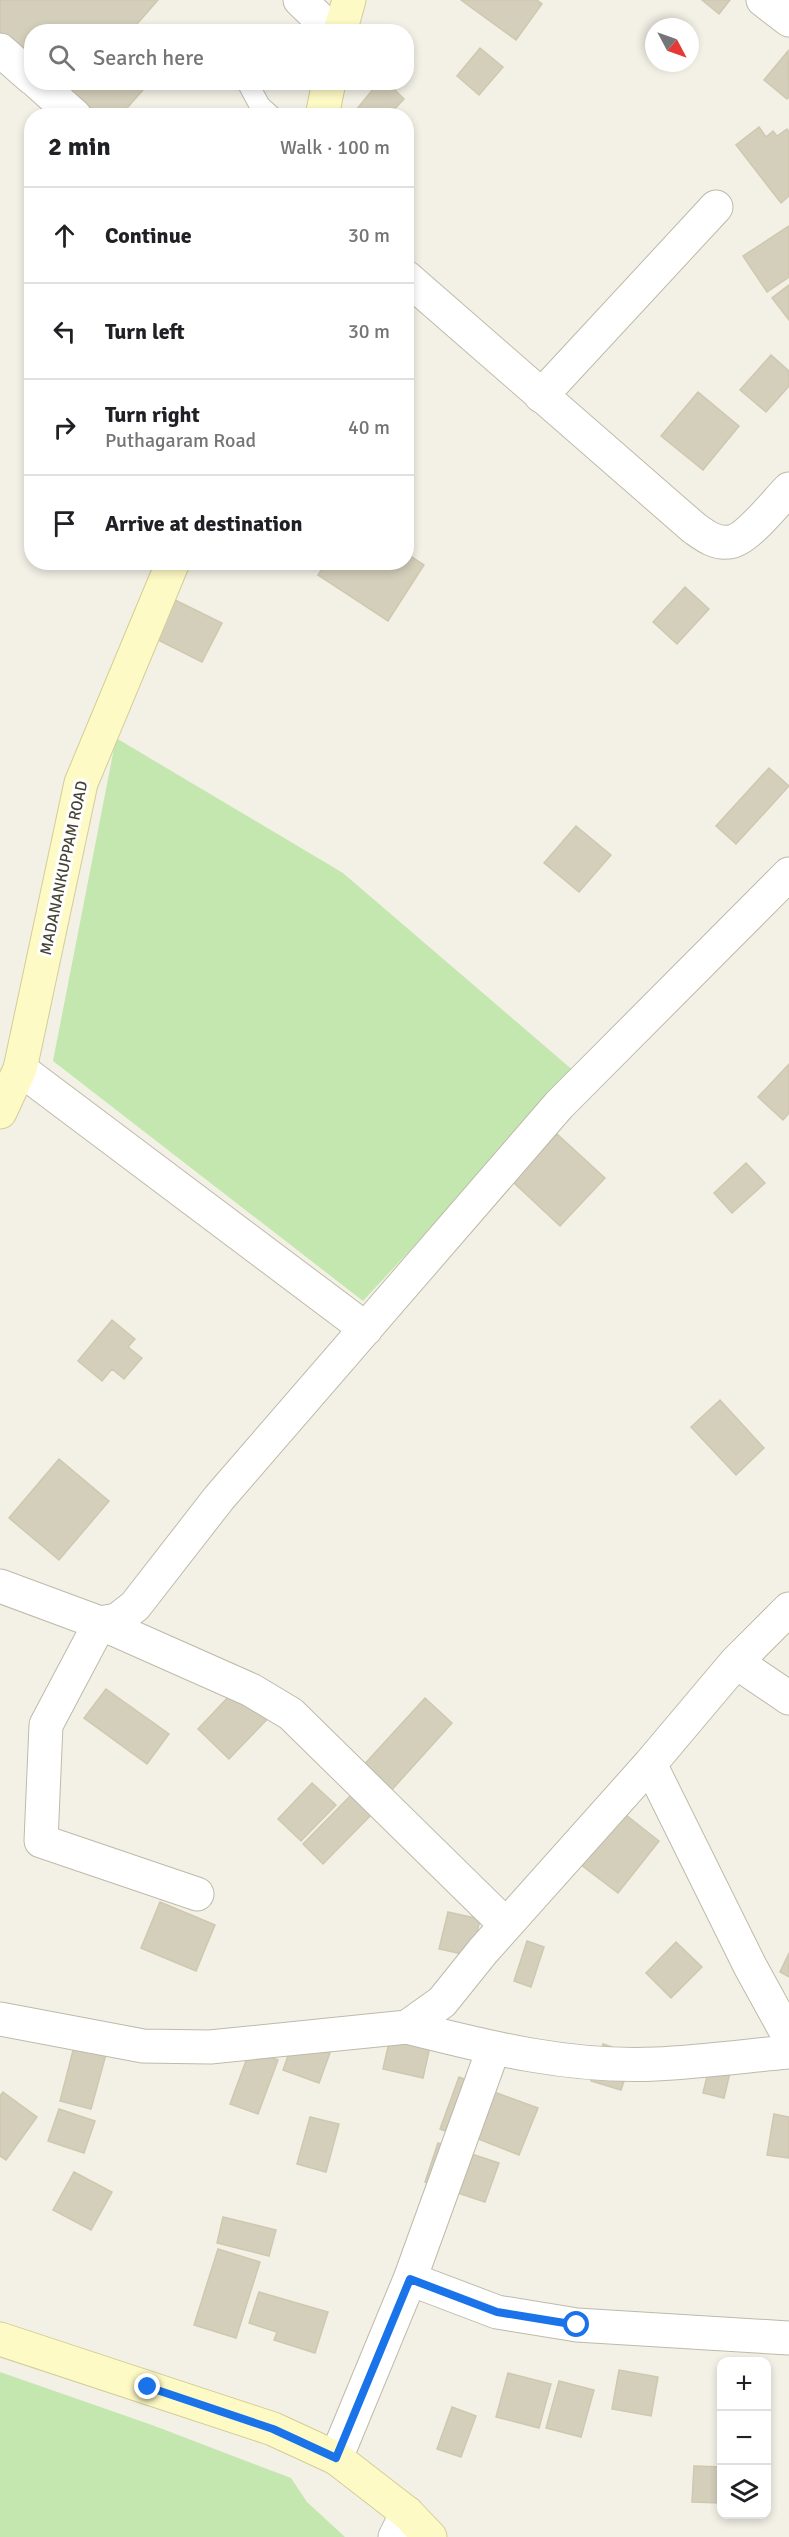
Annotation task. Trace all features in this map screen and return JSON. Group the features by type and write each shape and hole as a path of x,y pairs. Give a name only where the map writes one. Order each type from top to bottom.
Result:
{"main road":[{"path":"342,24 349,0"},
{"path":"324,108 327,90"},
{"name":"MADANANKUPPAM ROAD","path":"0,1112 20,1069 81,783 169,570"},
{"path":"0,2339 273,2429 336,2458 401,2525 430,2537"}],"street":[{"path":"300,0 325,24"},
{"path":"763,0 789,20"},
{"path":"0,50 24,71"},
{"path":"46,90 66,108"},
{"path":"541,396 716,207"},
{"path":"414,284 694,528 711,540 730,543 744,535 789,489"},
{"path":"100,1623 117,1620 135,1606 219,1498 559,1105 789,874"},
{"path":"20,1069 366,1329"},
{"path":"0,1586 100,1623 251,1690 291,1714 506,1925"},
{"path":"407,2027 442,2002 506,1925 650,1764 736,1662 789,1609"},
{"path":"100,1623 46,1725 41,1841 197,1894"},
{"path":"736,1662 789,1698"},
{"path":"650,1764 750,1966 789,2037"},
{"path":"0,2019 143,2046 210,2047 407,2027 493,2050 554,2059 654,2064 789,2052"},
{"path":"336,2458 410,2279 493,2050"},
{"path":"410,2279 497,2312 577,2325 789,2337"}],"lane":[{"path":"251,90 262,108"}],"green space":[{"path":"116,738 343,873 575,1072 363,1301 53,1061"},
{"path":"0,2372 152,2425 291,2478 307,2502 345,2537 0,2537"}],"building":[{"path":"0,0 158,0 137,24 24,24 24,53 0,32"},
{"path":"461,0 537,0 542,4 516,40"},
{"path":"702,0 730,0 719,14"},
{"path":"480,48 503,67 479,95 457,76"},
{"path":"788,51 789,97 787,99 764,80"},
{"path":"66,90 143,90 127,108 85,108"},
{"path":"372,90 395,90 404,99 396,108 358,108"},
{"path":"759,127 766,137 773,131 777,136 787,129 789,132 789,196 781,203 736,145"},
{"path":"789,226 789,277 767,292 743,256"},
{"path":"789,285 789,320 772,298"},
{"path":"771,355 789,371 789,386 766,412 740,390"},
{"path":"698,392 739,426 703,470 661,436"},
{"path":"414,558 424,565 388,621 318,575 321,570 414,570"},
{"path":"685,587 709,609 677,644 653,622"},
{"path":"175,600 222,623 202,662 156,639"},
{"path":"769,768 789,786 736,844 716,826"},
{"path":"576,826 611,855 579,892 544,863"},
{"path":"789,1064 789,1113 783,1120 758,1097"},
{"path":"557,1134 605,1178 560,1226 513,1182"},
{"path":"746,1163 765,1183 732,1213 714,1193"},
{"path":"112,1320 135,1339 128,1347 142,1358 124,1379 112,1369 102,1381 78,1361"},
{"path":"720,1400 764,1448 736,1475 691,1427"},
{"path":"59,1459 109,1501 59,1560 9,1518"},
{"path":"248,1676 279,1707 229,1759 198,1729"},
{"path":"106,1689 169,1734 147,1764 84,1718"},
{"path":"425,1698 452,1723 389,1793 361,1768"},
{"path":"312,1783 336,1805 301,1841 278,1819"},
{"path":"354,1792 374,1812 323,1864 303,1844"},
{"path":"621,1811 659,1841 618,1893 580,1864"},
{"path":"160,1902 215,1925 196,1971 141,1948"},
{"path":"448,1912 480,1919 472,1956 439,1949"},
{"path":"527,1941 544,1947 531,1987 514,1981"},
{"path":"676,1942 702,1967 671,1998 646,1973"},
{"path":"789,1953 789,1977 780,1972"},
{"path":"391,2034 431,2042 423,2078 383,2069"},
{"path":"76,2039 108,2047 91,2109 60,2101"},
{"path":"294,2039 330,2053 319,2083 283,2070"},
{"path":"603,2044 633,2054 621,2090 591,2081"},
{"path":"250,2050 278,2060 258,2114 230,2104"},
{"path":"712,2055 733,2060 724,2098 703,2093"},
{"path":"459,2077 488,2088 469,2140 440,2129"},
{"path":"3,2092 37,2117 6,2160 0,2156 0,2096"},
{"path":"494,2092 538,2108 519,2155 476,2138"},
{"path":"59,2109 95,2121 84,2153 48,2141"},
{"path":"774,2114 789,2117 789,2158 767,2155"},
{"path":"310,2117 339,2124 326,2172 297,2164"},
{"path":"438,2143 499,2163 485,2202 425,2182"},
{"path":"74,2172 112,2192 91,2230 53,2210"},
{"path":"223,2217 276,2230 269,2256 217,2243"},
{"path":"218,2249 260,2262 236,2338 194,2325"},
{"path":"259,2292 328,2312 315,2353 274,2340 277,2332 249,2323"},
{"path":"619,2370 658,2377 651,2416 612,2409"},
{"path":"508,2373 551,2384 539,2428 496,2417"},
{"path":"559,2381 594,2390 581,2437 546,2428"},
{"path":"452,2407 476,2416 461,2457 437,2449"},
{"path":"694,2466 717,2467 717,2503 692,2502"}],"route":[{"path":"148,2387 273,2429 336,2458 410,2279 497,2312 577,2325"}]}
